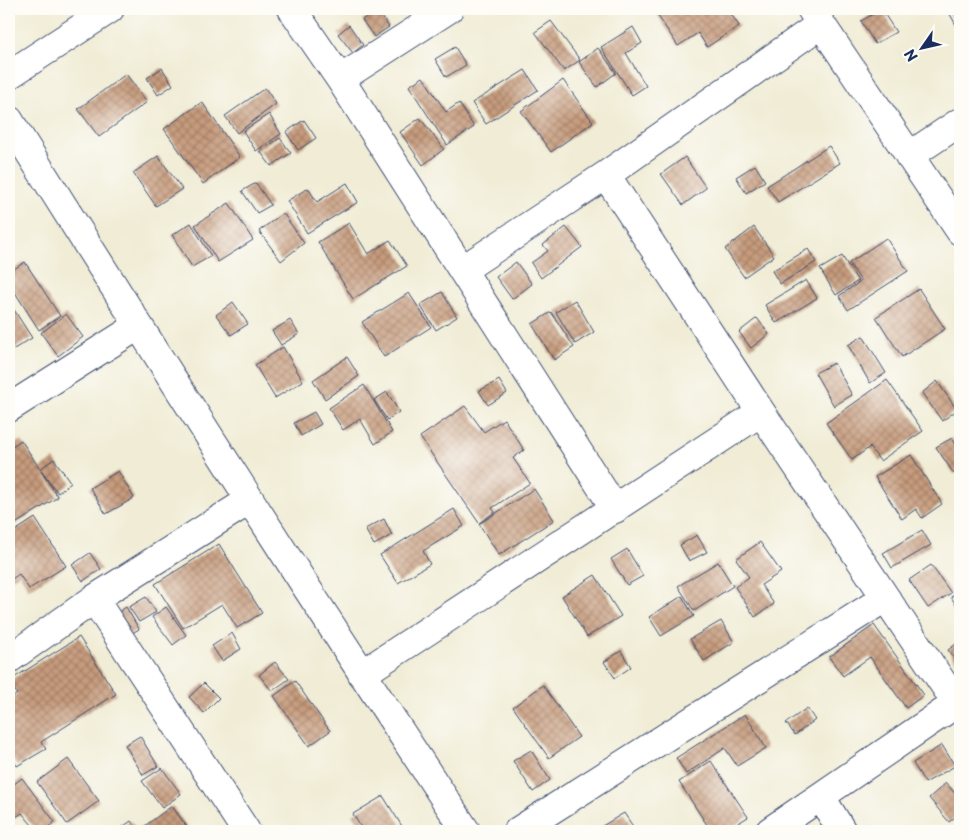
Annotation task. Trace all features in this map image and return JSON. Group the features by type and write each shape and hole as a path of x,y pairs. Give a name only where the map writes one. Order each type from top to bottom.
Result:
{"street":[{"path":"9,75 110,9"},
{"path":"292,9 340,79 615,509"},
{"path":"340,79 450,9"},
{"path":"462,270 606,175 816,16 960,231"},
{"path":"9,120 138,326 362,674 466,831"},
{"path":"909,156 960,122"},
{"path":"606,175 885,598 959,703 770,831"},
{"path":"9,408 138,326"},
{"path":"362,674 761,412"},
{"path":"9,659 94,599 250,500"},
{"path":"518,831 885,598"},
{"path":"94,599 246,831"},
{"path":"821,797 842,831"}],"building":[{"path":"662,9 728,9 739,26 707,47 698,33 678,46 656,13"},
{"path":"881,9 896,32 875,44 861,21"},
{"path":"947,9 960,9 960,32"},
{"path":"377,10 389,27 374,37 362,20"},
{"path":"551,21 580,60 564,71 535,32"},
{"path":"349,25 363,45 353,53 338,34"},
{"path":"633,27 642,43 626,53 646,86 632,95 601,47"},
{"path":"455,47 466,65 446,77 435,59"},
{"path":"598,48 616,73 597,87 579,62"},
{"path":"162,68 173,85 158,95 147,78"},
{"path":"525,70 538,90 486,124 472,103"},
{"path":"126,74 147,102 99,137 78,109"},
{"path":"423,77 446,112 459,103 474,127 447,145 409,86"},
{"path":"563,80 593,122 551,152 521,111"},
{"path":"265,88 276,104 237,133 225,116"},
{"path":"202,102 240,157 203,184 164,129"},
{"path":"269,114 281,134 256,151 243,131"},
{"path":"420,118 444,149 423,165 400,132"},
{"path":"304,120 316,138 298,150 286,132"},
{"path":"280,138 291,153 271,166 260,151"},
{"path":"829,146 840,163 778,202 767,186"},
{"path":"158,156 182,189 156,206 133,173"},
{"path":"685,157 706,188 683,205 661,174"},
{"path":"755,165 765,181 746,193 736,177"},
{"path":"256,183 271,205 257,213 242,191"},
{"path":"347,183 358,202 307,233 287,201 308,188 317,202"},
{"path":"229,203 253,240 218,262 195,225"},
{"path":"283,213 304,243 281,261 259,231"},
{"path":"191,223 211,256 192,267 172,235"},
{"path":"349,223 368,254 390,240 407,266 353,299 318,242"},
{"path":"566,227 582,247 541,278 531,263 548,251 543,245"},
{"path":"754,227 774,256 744,277 725,249"},
{"path":"886,238 908,271 848,310 839,296 861,281 849,263"},
{"path":"808,249 816,262 780,284 772,271"},
{"path":"842,256 858,281 836,295 820,269"},
{"path":"25,262 60,316 39,330 9,283 9,272"},
{"path":"516,262 532,284 512,299 496,277"},
{"path":"806,280 817,298 776,323 765,305"},
{"path":"919,289 945,329 902,357 876,317"},
{"path":"442,292 457,317 436,330 420,305"},
{"path":"409,293 431,327 384,357 362,322"},
{"path":"575,300 594,332 575,344 556,312"},
{"path":"9,302 32,338 9,352"},
{"path":"233,302 248,324 231,335 216,315"},
{"path":"551,312 574,347 554,360 532,324"},
{"path":"66,314 83,337 58,356 41,333"},
{"path":"757,318 769,334 751,348 739,332"},
{"path":"290,320 299,334 281,345 272,331"},
{"path":"863,336 886,373 870,383 848,345"},
{"path":"283,347 303,381 275,398 255,365"},
{"path":"347,357 359,376 325,399 313,380"},
{"path":"834,363 852,395 834,406 815,373"},
{"path":"499,380 507,393 488,405 479,391"},
{"path":"887,380 923,431 880,461 870,447 852,460 826,423"},
{"path":"937,381 957,410 942,421 922,393"},
{"path":"364,385 392,432 375,444 360,419 343,430 329,408"},
{"path":"387,392 399,412 387,420 374,400"},
{"path":"465,406 484,432 504,419 524,450 513,458 530,483 492,508 495,512 479,523 420,437"},
{"path":"314,412 321,424 301,436 294,423"},
{"path":"952,438 960,451 960,470 954,474 936,447"},
{"path":"21,440 40,469 54,459 71,483 58,493 41,471 58,497 9,528 9,448"},
{"path":"911,455 942,504 922,518 916,509 902,519 875,477"},
{"path":"118,471 134,498 106,514 90,488"},
{"path":"534,489 554,520 499,555 479,524"},
{"path":"454,509 464,526 423,551 430,564 398,583 380,555"},
{"path":"35,518 66,566 29,589 19,574 9,581 9,535"},
{"path":"384,519 392,535 374,545 365,529"},
{"path":"922,530 931,545 892,568 883,553"},
{"path":"697,535 707,552 689,561 680,545"},
{"path":"760,542 781,572 761,585 774,604 755,617 735,587 749,577 736,559"},
{"path":"219,544 262,613 237,628 222,604 183,628 155,584"},
{"path":"627,549 643,576 627,585 611,559"},
{"path":"90,553 101,569 83,581 72,565"},
{"path":"718,562 733,586 694,611 678,586"},
{"path":"931,565 951,593 928,608 909,580"},
{"path":"595,575 621,616 587,637 562,596"},
{"path":"960,591 960,611 951,597"},
{"path":"682,596 694,616 661,636 649,617"},
{"path":"146,597 156,612 139,622 129,607"},
{"path":"126,607 139,629 124,638 111,617"},
{"path":"166,607 186,635 173,645 152,617"},
{"path":"721,621 734,642 704,661 690,639"},
{"path":"874,625 924,695 906,708 870,657 843,676 829,657"},
{"path":"232,633 241,649 222,661 212,646"},
{"path":"79,637 116,694 41,742 46,749 17,766 9,753 9,700 17,694 9,681"},
{"path":"960,641 960,667 948,650"},
{"path":"621,651 631,667 615,678 604,662"},
{"path":"275,662 289,679 272,691 259,675"},
{"path":"295,681 330,731 309,746 274,696"},
{"path":"204,683 219,698 204,713 189,697"},
{"path":"543,685 579,737 549,758 513,707"},
{"path":"807,708 815,720 795,735 786,723"},
{"path":"745,714 766,748 737,766 725,748 686,774 676,758"},
{"path":"140,736 158,766 143,775 125,745"},
{"path":"942,745 955,766 925,783 913,763"},
{"path":"531,750 550,780 533,792 513,761"},
{"path":"68,759 99,801 67,824 37,782"},
{"path":"711,761 748,817 725,831 711,831 679,782"},
{"path":"162,768 181,794 162,808 142,781"},
{"path":"22,778 55,822 43,831 37,831 22,813 9,822 9,788"},
{"path":"946,783 960,799 960,813 949,822 929,798"},
{"path":"383,796 405,831 363,831 353,814"},
{"path":"172,806 190,831 138,831"},
{"path":"624,813 636,831 594,831"},
{"path":"131,821 138,831 117,831"}]}
